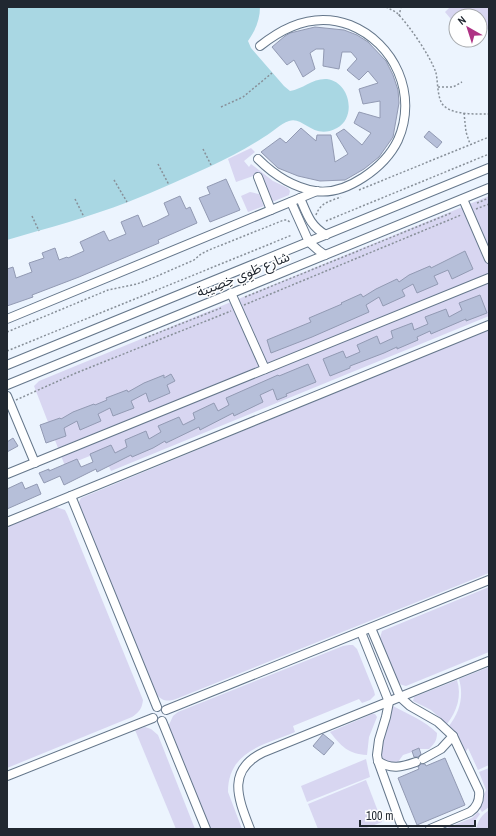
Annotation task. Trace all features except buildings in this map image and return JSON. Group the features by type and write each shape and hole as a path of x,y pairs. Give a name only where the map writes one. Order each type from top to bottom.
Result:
{"street":[{"path":"7,319 317,191 342,187 353,183 375,170 392,151 402,128 406,101 400,76 395,64 388,53 374,39 357,28 332,21 312,21 293,25 275,34 260,46"},
{"path":"258,159 270,171 284,180 300,187 317,191"},
{"name":"شارع طَوِي خِصِيبة","path":"7,365 489,168"},
{"path":"258,177 271,210"},
{"name":"شارع طَوِي خِصِيبة","path":"7,385 489,188"},
{"path":"300,198 309,220 316,228 326,235"},
{"path":"463,199 489,259"},
{"path":"291,202 309,242 325,255"},
{"path":"7,474 489,278"},
{"path":"231,293 265,369"},
{"path":"7,522 489,325"},
{"path":"7,396 35,463"},
{"path":"71,496 157,707"},
{"path":"166,710 489,580"},
{"path":"371,628 400,697 410,706 438,722 453,736 479,791 479,801 474,809 430,829"},
{"path":"361,632 388,702 377,755 378,762 404,829"},
{"path":"250,829 240,805 238,791 240,777 247,765 252,760 264,752 489,661"},
{"path":"157,707 162,707 166,710"},
{"path":"153,718 152,713 157,707"},
{"path":"162,721 166,718 166,710"},
{"path":"153,718 157,721 162,721"},
{"path":"7,776 153,718"},
{"path":"162,721 206,829"},
{"path":"378,762 393,768 404,767 441,749 453,736"}],"path":[{"path":"386,7 396,12 427,54 436,73 443,106 464,113 489,114"},
{"path":"399,16 401,7"},
{"path":"221,107 243,97 272,73"},
{"path":"438,87 453,87 462,82"},
{"path":"464,113 466,132 470,144"},
{"path":"359,190 489,137"},
{"path":"203,149 212,165"},
{"path":"326,221 489,154"},
{"path":"158,164 169,185"},
{"path":"114,180 127,202"},
{"path":"309,220 315,216 322,204 345,196"},
{"path":"477,203 489,198"},
{"path":"75,199 84,217"},
{"path":"472,211 489,204"},
{"path":"245,297 451,213"},
{"path":"241,307 461,215"},
{"path":"32,216 39,231"},
{"path":"7,332 108,290 137,284 155,277 194,260 209,250 284,220 287,220 292,224 300,223"},
{"path":"7,351 292,235"},
{"path":"15,401 76,373 232,310"}],"shaded area":[{"path":"7,7 260,7 257,25 248,41 251,48 290,91 322,79 327,79 341,86 346,93 348,100 349,108 347,116 343,123 337,128 321,132 294,120 289,121 232,156 128,202 98,213 7,240"},
{"path":"489,7 489,28 488,29 488,8 449,8"},
{"path":"251,148 255,152 244,161 249,167 251,164 273,181 288,188 290,191 289,195 272,202 259,174 236,182 228,159"},
{"path":"250,192 259,194 264,206 248,212 241,196"},
{"path":"489,196 489,316 111,471 102,451 65,466 34,386 39,381"},
{"path":"489,329 489,573 176,699 165,700 158,696 80,507 79,502 81,498"},
{"path":"56,507 65,510 67,514 143,703 137,714 132,717 7,768 7,527"},
{"path":"489,587 489,652 406,686 397,682 380,638 382,631"},
{"path":"353,645 357,649 375,695 370,700 362,703 359,699 293,726 295,732 260,746 241,758 234,767 230,778 228,792 242,829 210,829 168,727 173,716 178,712 343,646"},
{"path":"489,667 489,765 478,770 468,748 465,753 458,737 449,726 456,715 460,704 461,692 459,679"},
{"path":"457,680 459,692 458,703 447,724 431,710 413,701 414,697"},
{"path":"393,706 422,721 437,733 435,742 429,749 421,749 403,755 398,762 393,763 386,762 382,759 380,753"},
{"path":"375,714 377,717 369,737 367,755 350,751 330,732"},
{"path":"145,727 151,729 158,735 195,829 176,829 135,730"},
{"path":"366,759 370,777 307,802 301,786"},
{"path":"489,768 489,807 482,812 480,809 486,790 479,772"},
{"path":"366,780 382,822 364,829 318,829 308,804"},
{"path":"489,810 489,829 476,829 481,818"},
{"path":"478,812 480,814 475,821 473,829 444,829 472,818"}]}
